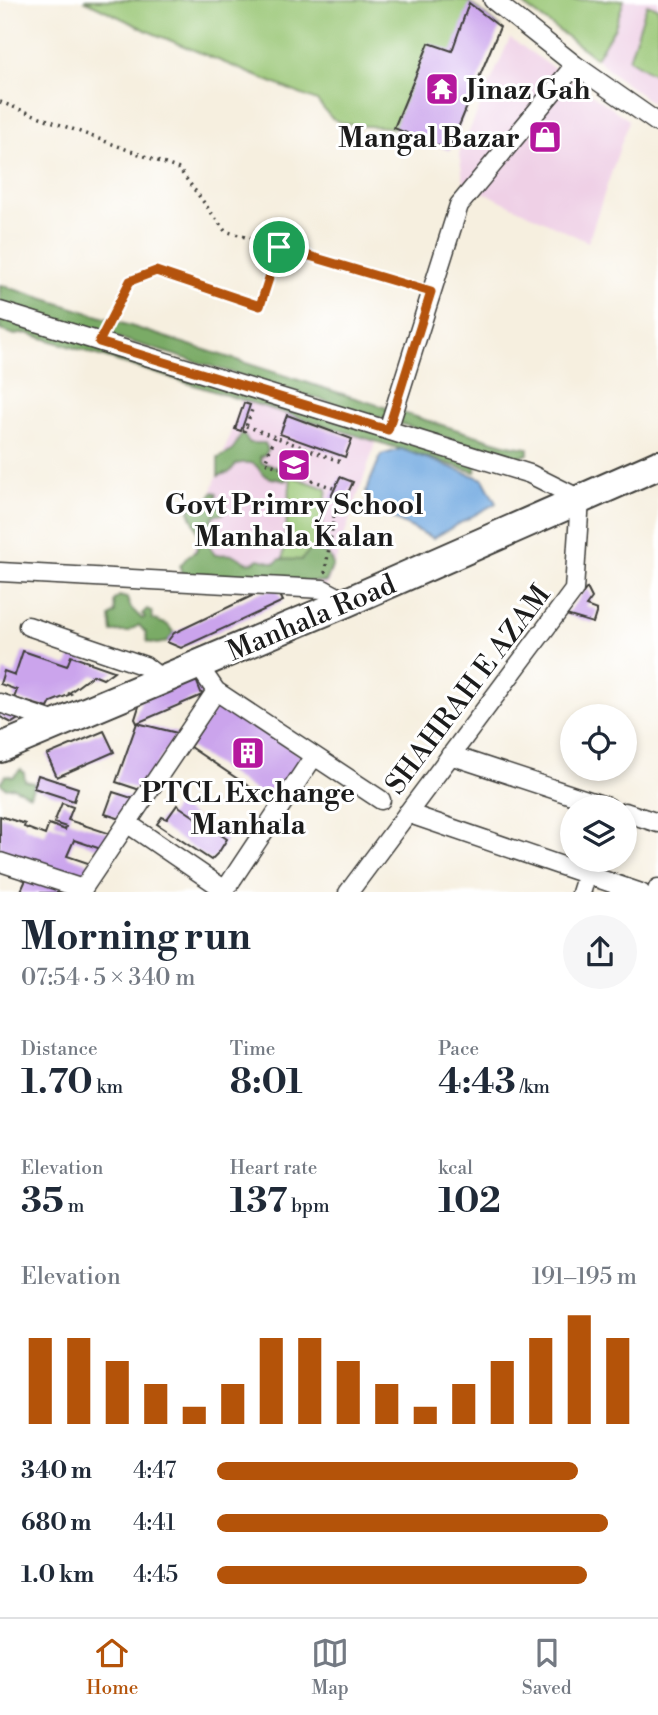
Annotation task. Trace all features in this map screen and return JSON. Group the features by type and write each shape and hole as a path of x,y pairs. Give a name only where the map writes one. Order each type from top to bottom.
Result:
{"main road":[{"name":"Manhala Road","path":"0,748 198,665 335,595 533,522 658,465"}],"street":[{"path":"493,0 575,65 658,123"},
{"path":"388,430 459,205 575,65"},
{"path":"0,311 530,474 580,499"},
{"name":"SHAHRAH E AZAM","path":"348,892 574,590 580,499"},
{"path":"0,572 335,595"},
{"path":"28,625 145,666 163,680"},
{"path":"198,665 216,691 381,800"},
{"path":"0,862 81,891 216,691"},
{"path":"0,704 59,723"},
{"path":"450,755 572,795"},
{"path":"127,823 224,891 314,756"},
{"path":"407,813 642,892"},
{"path":"637,816 658,823"},
{"path":"581,892 587,874"}],"path":[{"path":"0,102 179,169 225,231 431,292"},
{"path":"99,342 130,281 156,271 260,306 279,247"},
{"path":"244,432 253,406"},
{"path":"246,426 344,463"},
{"path":"275,437 265,462 333,488"},
{"path":"335,595 336,504"}],"shaded area":[{"path":"517,0 658,0 658,107 596,58"},
{"name":"Mangal Bazar","path":"510,38 629,120 588,242 464,183 459,154"},
{"name":"Govt Primry School Manhala Kalan","path":"243,393 378,436 327,586 184,579"}],"green space":[{"path":"84,0 466,0 500,27 394,128 353,125 338,121 317,101 150,32"},
{"path":"517,0 624,0 615,27 596,58"},
{"path":"647,4 658,8 658,77 629,59"},
{"path":"0,285 444,426 508,445 528,448 528,454 516,459 0,302"},
{"path":"0,316 477,464 475,472 26,333 15,335 0,330"},
{"path":"242,433 250,443 265,443 268,450 260,457 262,463 293,471 285,481 264,475 250,463 236,464 230,472 218,476 218,458 232,451"},
{"path":"291,476 327,489 316,570 282,568"},
{"path":"213,492 217,493 215,503 224,511 223,514 213,516 207,542 215,555 233,555 249,563 259,559 275,563 280,559 301,560 310,550 318,550 329,556 333,564 326,582 182,577 180,566 196,551 200,537 189,511 192,504 205,504"},
{"path":"119,596 127,598 131,608 142,619 145,617 142,614 147,609 152,612 152,619 168,625 174,633 167,642 147,642 146,633 139,625 128,632 112,632 110,617 115,613 114,601"},
{"path":"21,769 25,781 35,783 30,795 13,787 6,788 0,783 6,775 13,777"}],"water":[{"path":"401,449 483,479 496,503 433,538 369,507 366,491 381,455"}],"building":[{"name":"Jinaz Gah","path":"469,3 500,27 449,150 394,128 429,43 452,51"},
{"path":"244,403 250,405 241,431 235,429"},
{"path":"287,415 352,439 345,457 280,434"},
{"path":"340,477 353,482 343,504 330,499"},
{"path":"587,588 592,598 586,606 597,610 593,623 566,615"},
{"path":"277,589 283,601 181,648 167,642 174,633 258,593"},
{"path":"23,651 67,666 71,656 114,671 103,679 93,675 69,693 71,694 51,702 48,708 14,698 17,690 0,684 4,671 15,675"},
{"path":"194,675 202,695 137,723 135,719 141,700"},
{"name":"PTCL Exchange Manhala","path":"220,701 306,759 275,804 190,747"},
{"path":"0,710 23,716 12,723 0,717"},
{"path":"137,723 177,733 140,790 116,782"},
{"path":"104,731 114,752 57,777 47,755"},
{"path":"38,775 78,788 74,801 34,788"},
{"path":"113,792 135,799 121,819 105,814"},
{"path":"62,803 73,807 68,820 111,834 101,849 74,840 67,856 91,864 77,883 0,858 0,816 25,824 24,827 45,835 49,824 65,830 66,827 54,823"},
{"path":"177,805 227,839 211,860 157,824 162,817 167,819"},
{"path":"29,873 69,892 20,892"}],"place":[{"name":"Jinaz Gah","path":"442,89"},
{"name":"Mangal Bazar","path":"545,137"},
{"name":"Govt Primry School Manhala Kalan","path":"294,465"},
{"name":"PTCL Exchange Manhala","path":"248,753"}],"route":[{"path":"279,247 431,292 388,430 99,342 130,281 156,271 260,306 279,247"}]}
